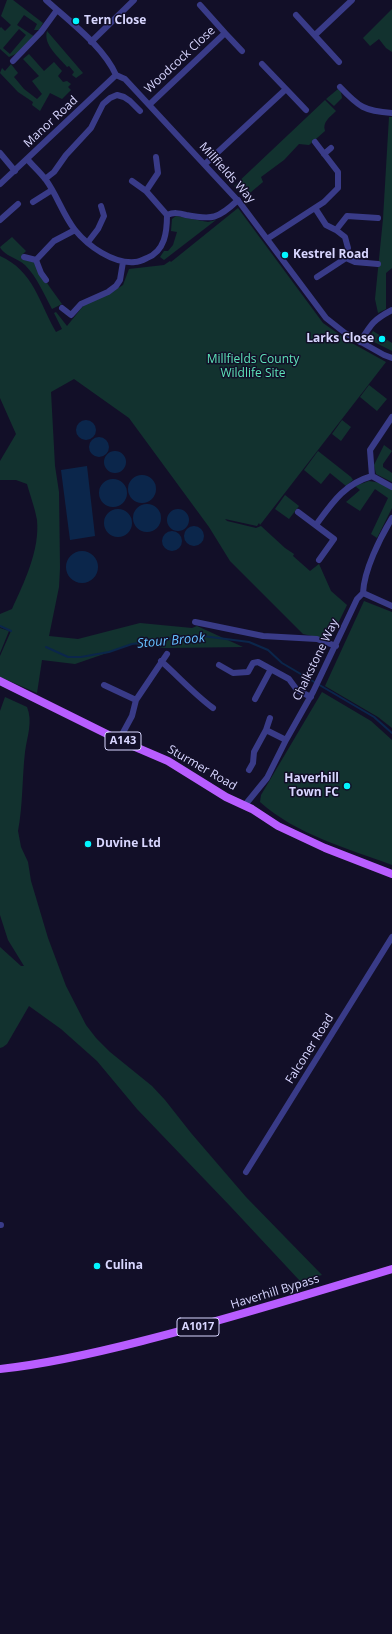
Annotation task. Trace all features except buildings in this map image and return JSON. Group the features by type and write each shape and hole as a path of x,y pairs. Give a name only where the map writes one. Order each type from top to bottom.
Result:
{"main road":[{"name":"Sturmer Road","path":"0,682 119,740 168,761 278,826 325,848 392,874"},
{"name":"Haverhill Bypass","path":"0,1369 89,1354 162,1336 222,1320 392,1269"}],"street":[{"name":"Millfields Way","path":"46,0 91,42 111,63 116,75 125,79 150,104 238,200 326,318 360,342 392,358"},
{"path":"91,42 134,0"},
{"path":"315,35 352,0"},
{"name":"Woodcock Close","path":"200,5 242,51"},
{"path":"13,61 41,32 57,10"},
{"path":"296,15 339,62"},
{"name":"Woodcock Close","path":"150,104 225,33"},
{"path":"262,64 306,110"},
{"name":"Manor Road","path":"0,184 116,75"},
{"path":"340,87 356,103 366,109 392,113"},
{"path":"205,164 286,90"},
{"path":"45,179 54,172 66,155 91,128 103,104 110,98 117,96 124,97 140,111"},
{"path":"267,239 324,202 338,188 338,172 314,142"},
{"path":"324,154 331,148"},
{"path":"0,153 15,171"},
{"path":"146,191 158,173 156,157"},
{"path":"27,159 45,179 75,230 95,249 123,262 136,263 150,257 160,248 165,240 167,215 146,191 132,181"},
{"path":"33,202 52,190"},
{"path":"167,215 173,212 206,219 217,216 238,200"},
{"path":"0,219 18,204"},
{"path":"88,242 98,229 104,216 101,206"},
{"path":"315,208 326,225 345,237 348,248 346,258 318,277"},
{"path":"336,230 347,216 378,218"},
{"path":"36,260 54,241 75,230"},
{"path":"24,257 36,260"},
{"path":"346,258 354,262 378,264"},
{"path":"36,260 41,273 46,280"},
{"path":"62,308 71,315 81,304 108,292 116,286 120,280 123,262"},
{"path":"324,273 329,279"},
{"path":"360,342 370,325 378,318 392,310"},
{"path":"372,476 370,450 392,417"},
{"path":"316,525 337,496 353,483 372,476 392,487"},
{"path":"298,512 334,539 319,560"},
{"name":"Chalkstone Way","path":"244,805 266,778 312,694 357,599 363,594 363,586 373,558 390,527 392,518"},
{"path":"363,594 392,606"},
{"path":"195,622 263,636 317,639 336,646"},
{"path":"119,740 132,716 136,700 167,654"},
{"path":"161,661 180,677 189,689 213,708"},
{"path":"219,666 233,672 248,672 253,663 258,662 289,679 297,690 312,694"},
{"path":"255,699 271,669"},
{"path":"104,685 136,700"},
{"path":"249,770 253,763 254,752 266,730 270,718"},
{"path":"266,730 286,740"},
{"name":"Falconer Road","path":"246,1172 392,937"}],"green space":[{"path":"7,0 13,0 43,23 39,30 34,30 37,24 24,15 17,25 35,37 18,53 9,57 0,49 0,28 1,27 5,31 11,25 1,16","holes":["19,29 26,35 10,54 3,48"]},
{"path":"392,9 392,52 386,48 379,39 370,46 363,38"},
{"path":"47,31 83,73 76,78 72,75 74,72 69,66 67,67 49,46 46,36"},
{"path":"29,54 44,71 54,62 62,71 58,76 63,82 67,81 71,84 68,87 71,90 62,99 50,93 40,111 32,105 33,102 18,92 0,73 2,68 5,71 11,64 18,73 14,77 24,89 37,99 42,94 32,81 39,76 23,59"},
{"path":"338,89 341,92 342,98 334,106 326,99"},
{"path":"325,100 336,111 326,122 324,128 325,131 309,145 299,144 284,160 261,177 263,182 245,197 234,186"},
{"path":"389,117 392,117 392,268 386,273 386,309 378,313 375,299 383,219"},
{"name":"Millfields County Wildlife Site","path":"238,208 323,323 350,342 386,362 260,525 259,523 257,526 225,519 227,521 256,528 261,526 285,548 294,554 293,556 310,571 319,564 331,591 347,605 330,640 303,634 230,561 209,527 129,418 74,379 51,392 55,466 59,492 60,568 59,587 49,636 78,639 140,623 192,628 197,626 243,647 165,648 133,644 75,664 42,660 37,693 0,677 0,656 11,631 0,627 0,614 12,609 26,577 34,554 37,520 27,484 16,480 0,480 0,461 16,434 0,398 0,256 21,270 28,279 56,332 62,329 54,313 56,312 67,326 84,305 109,294 123,285 129,269 164,265 170,261 171,262"},
{"path":"176,216 208,222 216,220 164,260 160,257 164,251 168,251 173,245 177,232 171,231 172,219"},
{"path":"12,237 26,251 22,255 21,259 34,262 62,304 52,309 40,286 25,265 2,250 0,247"},
{"path":"373,331 392,343 392,351 372,341 371,334"},
{"path":"369,385 387,399 377,411 360,397"},
{"path":"342,420 351,427 341,441 332,434"},
{"path":"384,445 392,451 383,464 383,467 392,473 392,482 376,474 374,465"},
{"path":"318,451 353,480 346,486 330,473 321,484 304,470"},
{"path":"369,481 381,483 392,489 392,508 377,538 371,534 388,498 375,489 360,511 346,502 360,490 355,486"},
{"path":"285,495 299,506 289,519 275,509"},
{"path":"364,601 392,612 392,728 378,717 325,686"},
{"path":"0,628 9,631 0,653"},
{"path":"322,692 371,721 392,740 392,865 323,840 306,832 274,813 260,802 261,795"},
{"path":"5,697 27,707 30,718 25,752 21,811 18,831 21,847 28,862 31,881 48,938 66,986 86,1025 110,1052 152,1086 246,1197 322,1275 300,1281 137,1109 97,1061 61,1029 29,1006 7,1044 0,1048 0,947 21,966 24,966 8,940 0,915 0,711"}],"water":[{"path":"82,420 90,420 96,426 96,434 90,440 82,440 76,434 76,426"},
{"path":"95,437 103,437 109,443 109,451 103,457 95,457 89,451 89,443"},
{"path":"115,451 119,452 125,458 125,466 119,472 115,473 111,472 105,466 104,462 105,458 111,452"},
{"path":"87,466 95,536 70,540 61,470"},
{"path":"142,475 152,479 156,489 152,499 142,503 132,499 128,489 132,479"},
{"path":"113,479 123,483 127,493 123,503 113,507 103,503 99,493 103,483"},
{"path":"147,504 157,508 161,518 157,528 147,532 137,528 133,518 137,508"},
{"path":"118,509 128,513 132,523 128,533 118,537 108,533 104,523 108,513"},
{"path":"178,509 182,510 188,516 188,524 182,530 178,531 174,530 168,524 167,520 168,516 174,510"},
{"path":"190,526 198,526 204,532 204,540 198,546 190,546 184,540 184,532"},
{"path":"168,531 176,531 182,537 182,545 176,551 168,551 162,545 162,537"},
{"path":"79,551 85,551 95,558 98,567 97,573 91,580 85,583 79,583 69,576 66,570 66,564 73,554"}],"waterway":[{"name":"Stour Brook","path":"0,626 11,631"},
{"name":"Stour Brook","path":"46,647 68,657 81,657 109,652 132,644 167,639 203,636 249,642 268,650 282,663 374,717 392,733"}],"place":[{"name":"Tern Close","path":"76,21"},
{"name":"Kestrel Road","path":"285,255"},
{"name":"Larks Close","path":"382,339"},
{"name":"Haverhill Town FC","path":"347,786"},
{"name":"Duvine Ltd","path":"88,844"},
{"name":"Culina","path":"97,1266"}]}
